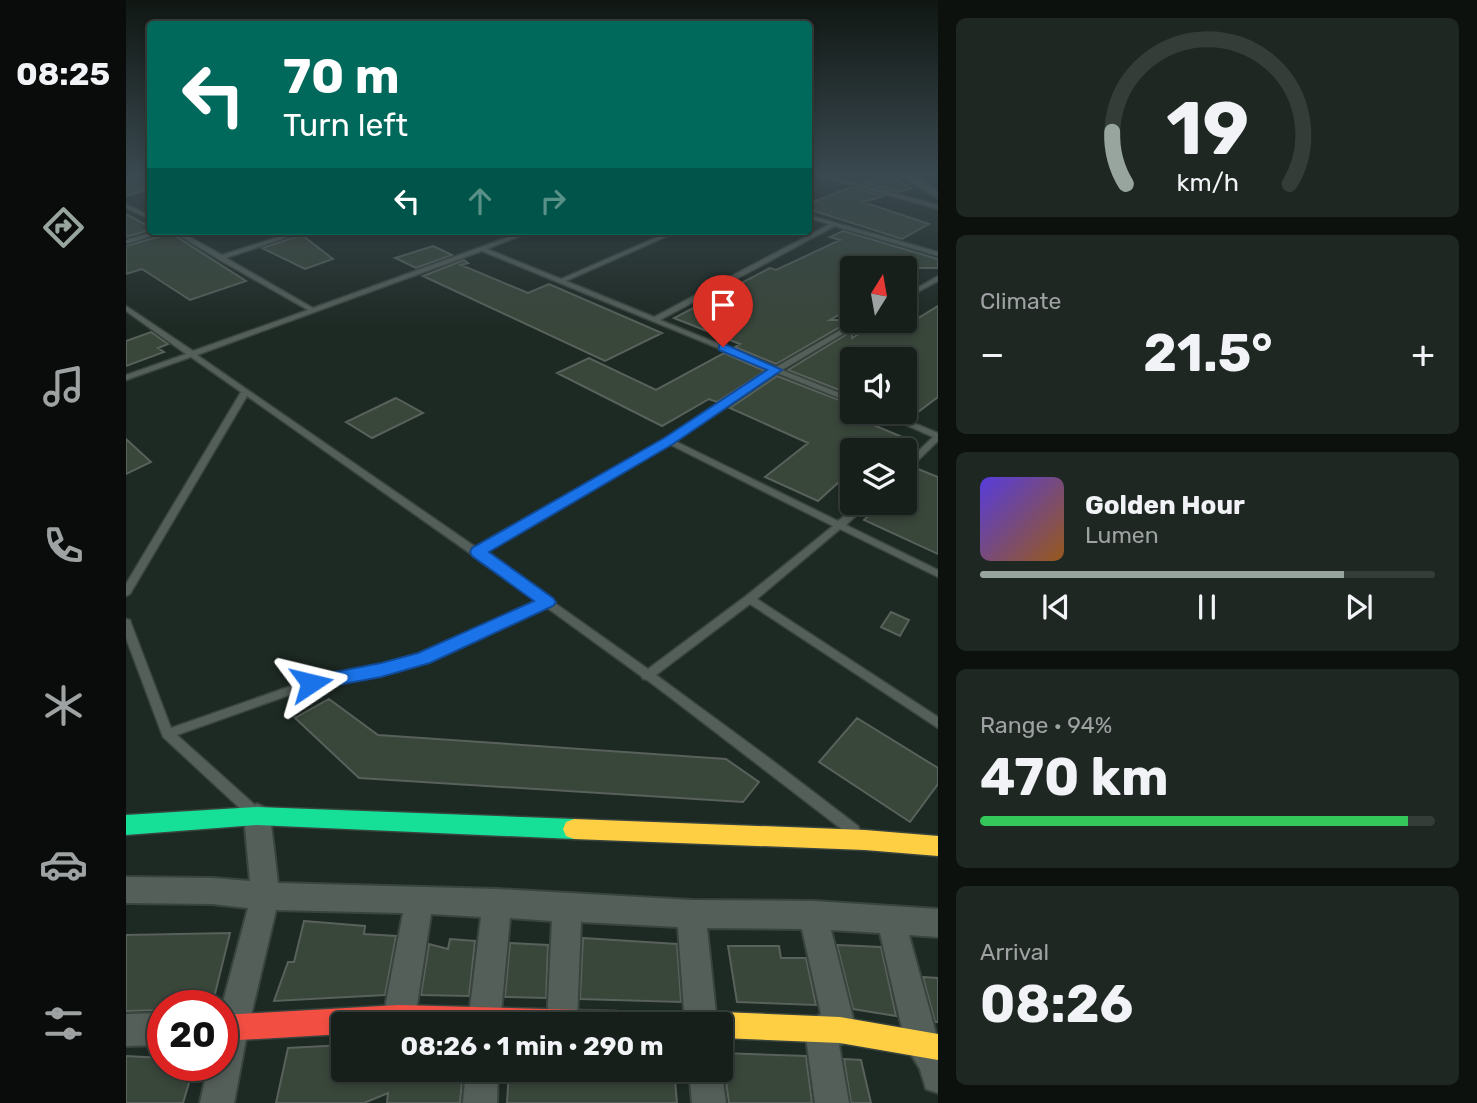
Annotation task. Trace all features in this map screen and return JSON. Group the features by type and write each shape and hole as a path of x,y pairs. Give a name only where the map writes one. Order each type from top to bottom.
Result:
{"street":[{"path":"238,990 265,896 257,816"},
{"path":"126,825 257,816 865,840 938,846"},
{"path":"126,890 497,903 691,914 813,915 938,923"},
{"path":"400,1012 419,900"},
{"path":"485,1012 497,903"},
{"path":"561,1012 567,908"},
{"path":"691,914 700,1012"},
{"path":"813,915 830,1030 832,1103"},
{"path":"891,920 938,1077"},
{"path":"238,1027 331,1022"},
{"path":"733,1026 830,1030 930,1046"},
{"path":"126,1030 147,1029"},
{"path":"217,1103 220,1081"},
{"path":"480,1103 481,1082"},
{"path":"707,1082 709,1103"}],"lane":[{"path":"656,319 831,225"},
{"path":"839,225 938,254"},
{"path":"126,242 150,235"},
{"path":"182,235 313,310"},
{"path":"220,258 291,235"},
{"path":"126,378 520,235"},
{"path":"561,281 667,235"},
{"path":"483,249 840,396"},
{"path":"917,289 938,278"},
{"path":"126,308 478,552 742,743 865,840"},
{"path":"478,552 669,441 776,370 840,333"},
{"path":"126,592 245,391"},
{"path":"908,424 938,437 917,457"},
{"path":"669,441 938,574"},
{"path":"647,676 750,600 853,515"},
{"path":"750,600 938,723"},
{"path":"167,734 311,683 381,670 423,658 547,602"},
{"path":"126,623 167,734 257,816"}],"building":[{"path":"126,225 147,225 147,231 126,237"},
{"path":"860,225 926,225 902,239"},
{"path":"843,231 938,259 938,268 917,268 917,256 840,256 840,314 830,320 840,320 840,327 776,364 735,347 740,344 674,318 770,268 776,270 840,240 830,237"},
{"path":"164,235 174,235 246,281 190,300 142,269 126,274 126,246"},
{"path":"302,235 333,259 305,269 262,248"},
{"path":"433,246 452,255 416,268 395,258"},
{"path":"464,260 468,263 461,265 528,293 549,284 662,333 605,361 423,276"},
{"path":"938,306 938,397 917,413 917,347 840,347 840,390 788,370 849,333 852,333 852,338 860,333 917,333 917,319"},
{"path":"151,332 168,344 158,348 164,352 126,366 126,341"},
{"path":"724,353 765,371 717,402 709,399 662,426 557,373 589,358 656,390"},
{"path":"777,376 840,400 840,424 871,424 900,436 840,438 840,481 818,501 765,477 808,443 730,408"},
{"path":"396,398 423,413 372,438 346,422"},
{"path":"126,439 151,462 126,474"},
{"path":"917,470 938,477 938,554 864,520 869,515 917,515"},
{"path":"891,612 909,620 900,636 881,627"},
{"path":"329,699 378,735 726,759 759,782 743,802 359,778 295,718"},
{"path":"857,718 938,768 938,784 910,822 819,762"},
{"path":"304,921 365,926 364,934 396,936 385,995 274,1001 288,962 294,962"},
{"path":"230,933 216,990 147,990 147,1010 126,1011 126,935"},
{"path":"583,938 677,944 681,1002 580,999"},
{"path":"450,939 475,941 469,996 421,995 429,944 448,949"},
{"path":"510,943 548,945 546,998 505,997"},
{"path":"837,945 881,947 896,1016 853,1009"},
{"path":"728,946 779,946 781,958 806,958 816,1005 737,1002"},
{"path":"923,977 938,978 938,1022 935,1022"},
{"path":"331,1046 331,1082 462,1082 460,1103 387,1103 388,1093 364,1103 276,1103 288,1048"},
{"path":"733,1053 806,1056 812,1103 729,1103 726,1082 733,1082"},
{"path":"126,1056 147,1057 147,1081 190,1081 183,1103 126,1103"},
{"path":"844,1059 861,1060 871,1103 851,1103"},
{"path":"508,1082 675,1082 677,1103 507,1103"}],"traffic: fast":[{"path":"126,825 257,816 574,829"}],"traffic: slow":[{"path":"574,829 865,840 938,846"},
{"path":"733,1026 840,1030 938,1047"}],"traffic: jam":[{"path":"238,1027 331,1022"}],"route":[{"path":"311,683 381,670 423,658 547,602 478,552 669,441 776,370 723,347"}]}
